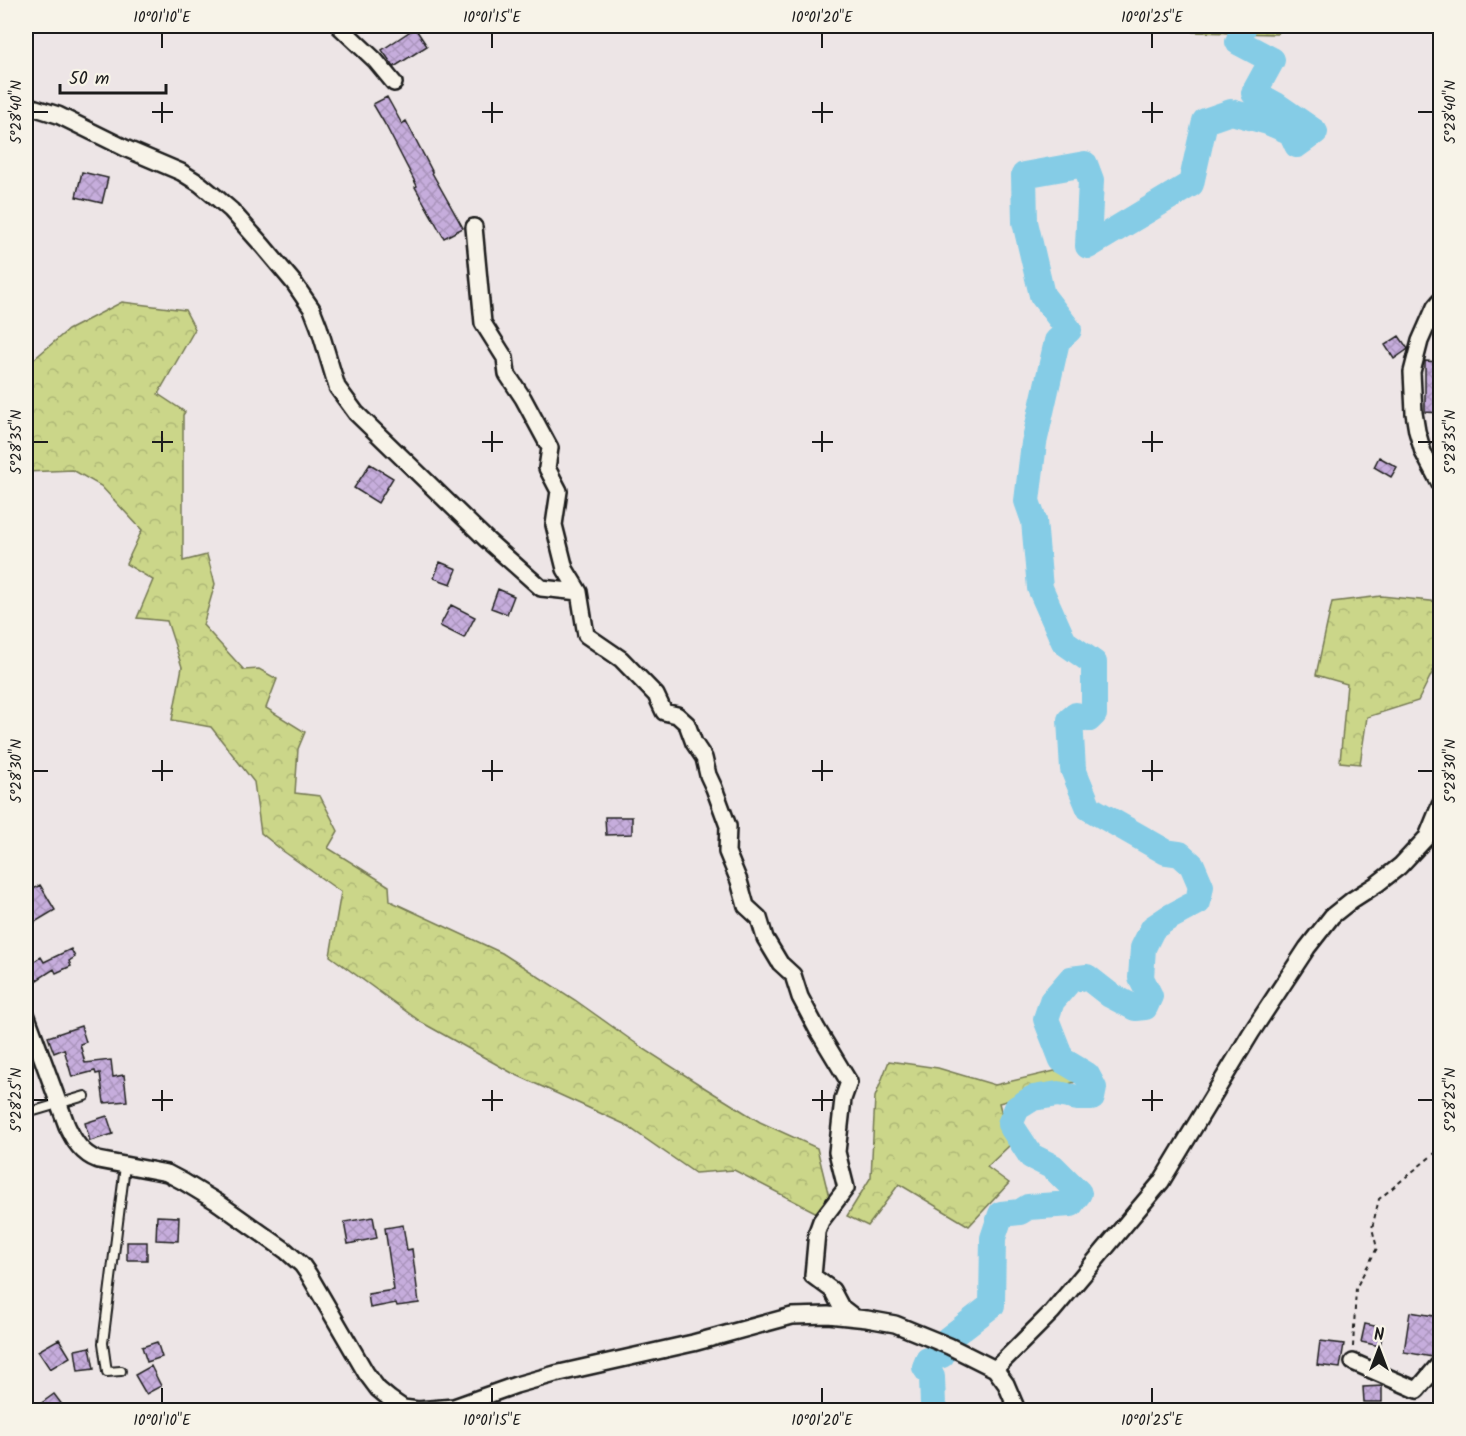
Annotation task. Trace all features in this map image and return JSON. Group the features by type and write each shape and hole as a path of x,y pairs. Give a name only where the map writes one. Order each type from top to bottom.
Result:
{"street":[{"path":"339,26 375,60 394,83"},
{"path":"26,105 58,115 181,172 200,184 231,210 294,282 312,309 337,387 356,413 487,540 541,588 579,592"},
{"path":"474,227 483,323 505,358 507,374 529,408 550,448 547,468 559,491 554,525 565,569 579,592 586,635 621,659 656,695 664,712 677,715 687,724 693,743 704,758 708,776 728,826 727,852 746,906 759,918 765,938 780,963 793,975 800,997 849,1082 843,1099 837,1152 846,1188 821,1221 817,1232 813,1276 832,1290 841,1307 854,1317"},
{"path":"1440,301 1420,341 1412,372 1417,431 1423,452 1440,484"},
{"path":"995,1369 1052,1312 1161,1182 1257,1024 1307,948 1332,916 1407,859 1427,837 1440,805"},
{"path":"26,1014 72,1138 81,1150 98,1160 167,1173 217,1202 285,1250 302,1265 309,1275 354,1354 378,1389 403,1408 435,1410 453,1407 555,1374 693,1343 792,1316 828,1315 895,1324 944,1343 995,1369 1006,1384 1017,1410"},
{"path":"1353,1362 1417,1390 1440,1363"}],"lane":[{"path":"34,1111 85,1096"},
{"path":"121,1371 107,1372 103,1343 125,1166"}],"path":[{"path":"1353,1362 1356,1288 1377,1248 1372,1228 1379,1199 1440,1149"}],"green space":[{"path":"1179,26 1285,26 1277,34 1193,32"},
{"path":"122,302 185,310 195,329 158,394 185,412 183,415 183,561 207,555 215,584 203,625 244,670 259,669 277,679 266,708 305,732 298,749 295,793 320,796 338,831 328,848 389,886 390,901 502,953 705,1088 760,1122 817,1148 829,1197 819,1214 734,1170 695,1173 624,1124 512,1073 421,1022 330,956 341,892 261,833 254,782 211,727 172,720 182,667 167,621 137,618 153,580 126,564 142,530 101,486 73,470 26,472 26,366 68,330"},
{"path":"1381,596 1440,602 1440,657 1418,701 1367,717 1360,764 1340,762 1347,684 1316,675 1332,602"},
{"path":"889,1061 938,1068 995,1085 1063,1069 1083,1080 999,1103 1010,1145 987,1167 1009,1183 969,1226 899,1184 868,1226 847,1216 871,1177 875,1097"}],"building":[{"path":"415,28 427,46 394,67 382,50"},
{"path":"387,97 402,124 406,121 463,228 444,238 373,104"},
{"path":"82,172 108,178 102,203 76,197"},
{"path":"1399,336 1408,349 1394,359 1385,345"},
{"path":"1425,361 1440,362 1440,413 1425,412"},
{"path":"1379,457 1397,467 1391,477 1374,467"},
{"path":"370,464 393,478 378,503 354,488"},
{"path":"440,562 457,569 451,584 434,578"},
{"path":"498,589 514,596 507,614 491,608"},
{"path":"451,605 475,617 464,638 440,626"},
{"path":"605,817 632,817 632,834 606,835"},
{"path":"40,885 55,910 35,922 26,906 26,893"},
{"path":"71,949 75,957 69,961 71,966 56,973 54,969 34,982 26,966 41,957 44,962"},
{"path":"81,1026 86,1042 80,1044 85,1063 111,1060 113,1077 124,1075 127,1101 104,1103 100,1073 96,1074 95,1071 72,1077 64,1049 54,1053 48,1037"},
{"path":"107,1116 113,1134 90,1141 85,1123"},
{"path":"157,1216 179,1217 178,1241 156,1240"},
{"path":"373,1217 377,1238 348,1244 344,1222"},
{"path":"403,1225 407,1250 412,1249 419,1303 397,1306 396,1303 370,1308 368,1294 394,1290 385,1228"},
{"path":"127,1242 147,1242 147,1260 127,1260"},
{"path":"1410,1312 1440,1317 1440,1353 1432,1357 1404,1352"},
{"path":"1365,1324 1384,1328 1380,1346 1361,1342"},
{"path":"59,1339 70,1357 50,1369 38,1351"},
{"path":"1320,1341 1344,1344 1340,1368 1317,1365"},
{"path":"157,1342 162,1357 147,1362 142,1347"},
{"path":"90,1347 94,1369 78,1371 75,1350"},
{"path":"151,1366 161,1386 146,1394 135,1375"},
{"path":"1382,1386 1382,1402 1364,1402 1363,1387"},
{"path":"54,1394 66,1410 32,1410"}],"waterway":[{"path":"936,1410 933,1405 932,1377 925,1367 928,1360 942,1355 948,1339 992,1305 993,1238 1001,1214 1020,1212 1028,1207 1071,1204 1079,1193 1053,1167 1031,1156 1010,1124 1017,1108 1033,1098 1058,1094 1092,1098 1094,1088 1087,1075 1062,1060 1046,1019 1052,1001 1071,979 1087,977 1110,995 1135,1008 1145,1007 1150,996 1141,978 1143,948 1153,928 1198,902 1201,886 1192,865 1180,854 1166,852 1089,808 1073,769 1070,720 1076,715 1089,719 1094,714 1094,663 1064,642 1040,588 1034,521 1027,501 1034,443 1057,341 1069,330 1042,295 1025,222 1024,175 1085,164 1091,180 1088,246 1191,184 1205,121 1231,112 1268,122 1291,132 1297,145 1315,132 1254,93 1272,60 1238,42 1244,26"}]}
